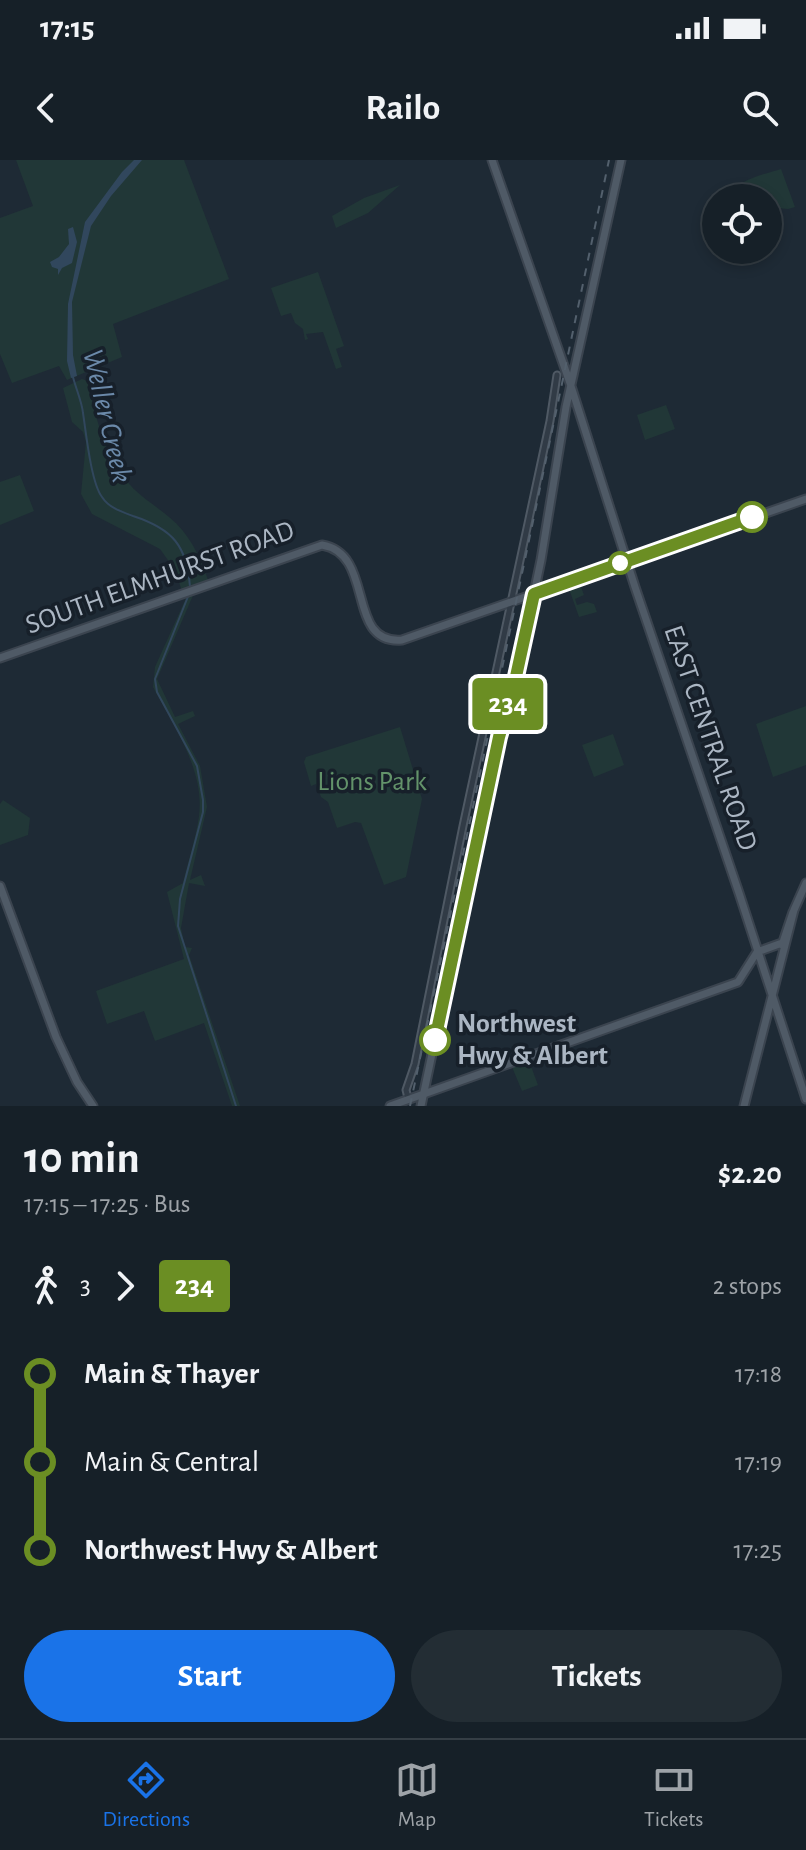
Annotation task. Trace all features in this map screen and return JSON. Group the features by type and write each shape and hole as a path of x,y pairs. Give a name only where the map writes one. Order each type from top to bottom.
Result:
{"main road":[{"name":"EAST CENTRAL ROAD","path":"492,160 806,1087"},
{"path":"421,1106 499,737 534,594 571,393 621,160"},
{"path":"564,377 578,359"},
{"path":"510,602 806,499"},
{"name":"SOUTH ELMHURST ROAD","path":"0,658 314,546 335,548 344,555 351,567 370,626 384,638 402,640 510,602"},
{"path":"742,1106 794,910 806,883"},
{"path":"0,886 60,1046 90,1104"},
{"path":"0,897 37,988"},
{"path":"742,1106 782,943 794,910"},
{"path":"381,1106 731,985 756,962 758,951 782,943"},
{"name":"EAST CENTRAL ROAD","path":"756,962 772,991 806,1099"},
{"path":"763,1030 770,1013 777,1014"},
{"path":"390,1106 406,1095"}],"street":[{"path":"406,1095 510,602 564,377"}],"green space":[{"path":"16,160 184,160 229,279 113,324 122,357 67,380 59,366 12,383 0,354 0,218 33,206"},
{"path":"781,169 795,207 782,208 782,184 740,184"},
{"path":"400,185 368,213 336,228 332,216 364,198"},
{"path":"318,272 344,346 336,349 342,367 336,369 323,332 306,334 308,339 305,340 303,329 295,323 291,313 281,316 271,288"},
{"path":"82,379 88,381 101,433 118,469 135,490 182,530 208,580 182,591 175,570 160,549 92,514 81,494 86,442 83,432 72,422 63,388"},
{"path":"666,405 675,429 645,440 637,415"},
{"path":"20,475 34,511 0,525 0,482"},
{"path":"583,579 585,585 581,587 584,595 575,599 577,605 587,602 594,604 597,612 579,617 568,586"},
{"path":"194,593 157,679 175,717 193,711 195,716 178,724 200,766 207,807 190,880 201,875 205,886 189,883 181,928 185,947 192,948 189,955 240,1106 232,1106 204,1023 155,1041 144,1011 107,1024 96,991 184,959 167,892 183,883 198,824 200,799 186,748 153,687 155,667 187,596"},
{"path":"806,706 806,765 773,777 756,724"},
{"name":"Lions Park","path":"400,727 422,799 406,877 384,885 361,823 337,828 328,802 321,797 316,784 311,786 304,762 306,757"},
{"path":"613,734 624,765 594,777 582,745"},
{"path":"3,800 30,818 28,835 0,845 0,804"},
{"path":"529,1061 538,1085 522,1091 512,1067"}],"water":[{"path":"134,160 142,160 111,196 91,226 72,302 73,355 77,376 71,378 67,361 68,304 85,222"},
{"path":"73,227 77,242 72,263 62,268 58,275 58,269 52,267 50,262 59,257 69,244 68,229"}],"waterway":[{"name":"Weller Creek","path":"73,377 98,490 112,507 168,533 181,550 190,587"},
{"name":"Weller Creek","path":"189,594 155,679 157,692 197,766 203,812 180,899 178,926 236,1106"}],"railway":[{"path":"410,1106 609,160"}],"bus line":[{"name":"234","path":"435,1040 499,737 534,594 752,517"}],"place":[{"name":"Northwest Hwy & Albert","path":"435,1040"}]}
